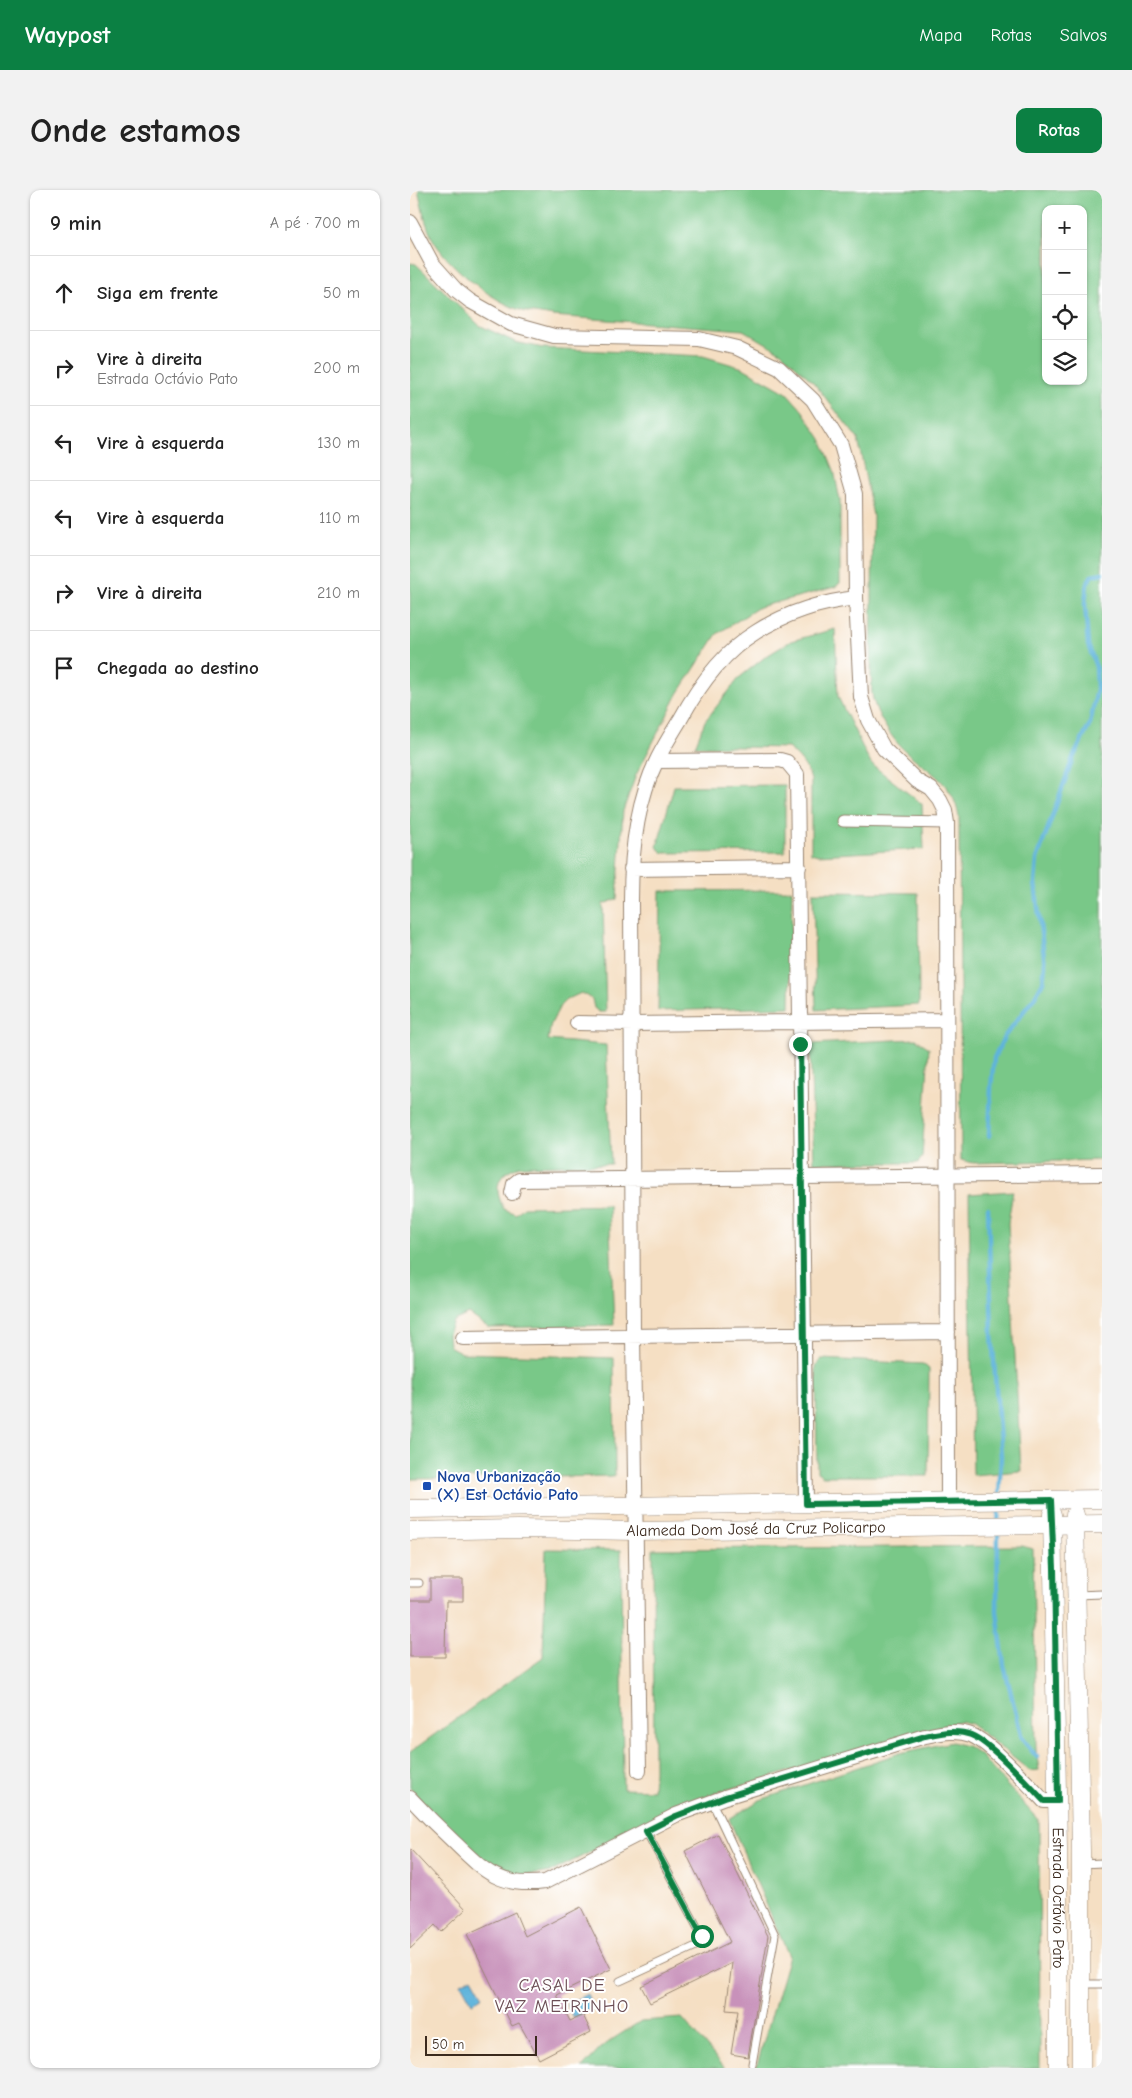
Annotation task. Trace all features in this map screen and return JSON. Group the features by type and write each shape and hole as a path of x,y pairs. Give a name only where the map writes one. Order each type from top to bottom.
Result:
{"street":[{"path":"410,222 417,250 470,301 511,324 554,336 699,339 737,348 779,368 813,400 841,445 854,494 856,598 861,697 868,720 884,748 917,781 931,789 945,810 947,823 948,1502"},
{"path":"639,1772 633,1335 631,869 640,817 657,761 692,698 732,651 756,632 801,610 832,601 856,598"},
{"path":"657,761 770,759 787,762 797,774 800,1177 806,1504"},
{"path":"842,821 947,823"},
{"path":"631,869 799,867"},
{"path":"577,1023 947,1020"},
{"path":"512,1193 514,1184 519,1180 1102,1174"},
{"path":"463,1338 948,1332"},
{"name":"Estrada Octávio Pato","path":"1075,1499 1082,1864 1081,2068"},
{"name":"Alameda Dom José da Cruz Policarpo","path":"410,1509 1102,1499"},
{"name":"Estrada Octávio Pato","path":"1051,1500 1058,1801 1058,2068"},
{"name":"Alameda Dom José da Cruz Policarpo","path":"410,1532 518,1529 636,1531 1102,1524"},
{"path":"410,1798 482,1869 506,1881 518,1883 545,1882 676,1816 712,1802 925,1736 945,1732 972,1735 985,1744 1044,1801 1058,1801"}],"lane":[{"path":"410,1583 419,1583"},
{"path":"1076,1595 1102,1594"},
{"path":"712,1802 775,1935 752,2064"},
{"path":"620,1981 696,1946 701,1941 702,1936 646,1831"},
{"path":"1082,1864 1102,1863"},
{"path":"1080,1984 1102,1984"}],"green space":[{"path":"418,190 1102,190 1102,1160 973,1163 961,1160 959,817 951,793 937,777 900,746 880,718 873,699 871,676 873,516 858,439 813,382 781,352 743,330 553,316 523,311 483,290 455,267 435,243 424,216"},
{"path":"410,263 416,264 479,325 515,342 543,348 703,356 743,368 787,393 802,410 821,439 834,470 840,501 840,583 835,587 759,607 717,634 678,694 636,775 623,811 617,899 603,904 606,1012 599,1012 594,1008 592,999 581,993 566,1000 560,1006 551,1024 548,1040 606,1045 611,1164 520,1166 501,1177 499,1183 498,1195 504,1209 516,1214 524,1207 609,1205 614,1325 489,1328 469,1314 453,1321 448,1334 449,1346 462,1353 614,1358 615,1476 410,1479"},
{"path":"835,629 838,697 871,764 922,804 924,849 818,855 811,853 811,780 805,766 788,748 695,746 705,721 740,677 765,657 791,641"},
{"path":"785,785 785,852 663,853 657,847 674,786"},
{"path":"792,890 790,1007 658,1011 660,891"},
{"path":"813,892 918,893 919,1005 816,1010"},
{"path":"916,1039 929,1048 922,1157 918,1163 814,1163 810,1044"},
{"path":"1013,1191 1008,1223 1021,1471 973,1475 969,1194"},
{"path":"821,1359 923,1364 929,1369 928,1476 823,1476 817,1472 816,1366"},
{"path":"1022,1546 1033,1549 1036,1750 1039,1770 1030,1771 971,1724 960,1721 713,1794 648,1823 551,1872 529,1874 514,1874 492,1870 426,1807 410,1788 410,1752 543,1657 546,1549 621,1550 623,1789 653,1790 653,1549"},
{"path":"952,1742 969,1747 980,1755 1039,1821 1040,2068 756,2068 789,1956 729,1819 760,1800 900,1753"},
{"path":"682,2018 725,2068 582,2068 605,2044 641,2021"}],"water":[{"path":"472,1977 483,1996 472,2003 461,1983"},
{"path":"587,1994 593,2008 573,2018 567,2004"}],"building":[{"path":"430,1579 463,1579 463,1601 446,1601 445,1657 410,1657 410,1600 430,1600"},
{"path":"718,1834 768,1936 748,2057 731,2054 738,2011 726,2010 732,1963 650,2003 641,1986 730,1942 685,1851"},
{"path":"410,1849 466,1909 441,1932 435,1925 410,1949"},
{"path":"581,1907 611,1969 557,1995 570,2021 583,2015 591,2032 539,2059 519,2023 512,2026 467,1934 515,1912 525,1936"}],"waterway":[{"path":"989,1136 994,1058 1004,1037 1034,998 1043,982 1045,965 1035,883 1037,859 1073,758 1090,724 1097,689 1096,667 1088,645 1085,604 1087,584 1092,575 1102,573"},
{"path":"988,1208 992,1334 1001,1456 999,1497"},
{"path":"998,1522 999,1505"},
{"path":"998,1530 997,1611 1004,1665 1022,1739 1037,1757"}],"place":[{"name":"Nova Urbanização (X) Est Octávio Pato","path":"427,1486"}],"district":[{"name":"CASAL DE VAZ MEIRINHO","path":"562,1995"}],"route":[{"path":"702,1936 701,1930 646,1831 676,1816 725,1797 925,1736 945,1732 958,1732 972,1735 985,1744 1044,1801 1058,1801 1051,1500 806,1504 800,1177 800,1044"}]}
